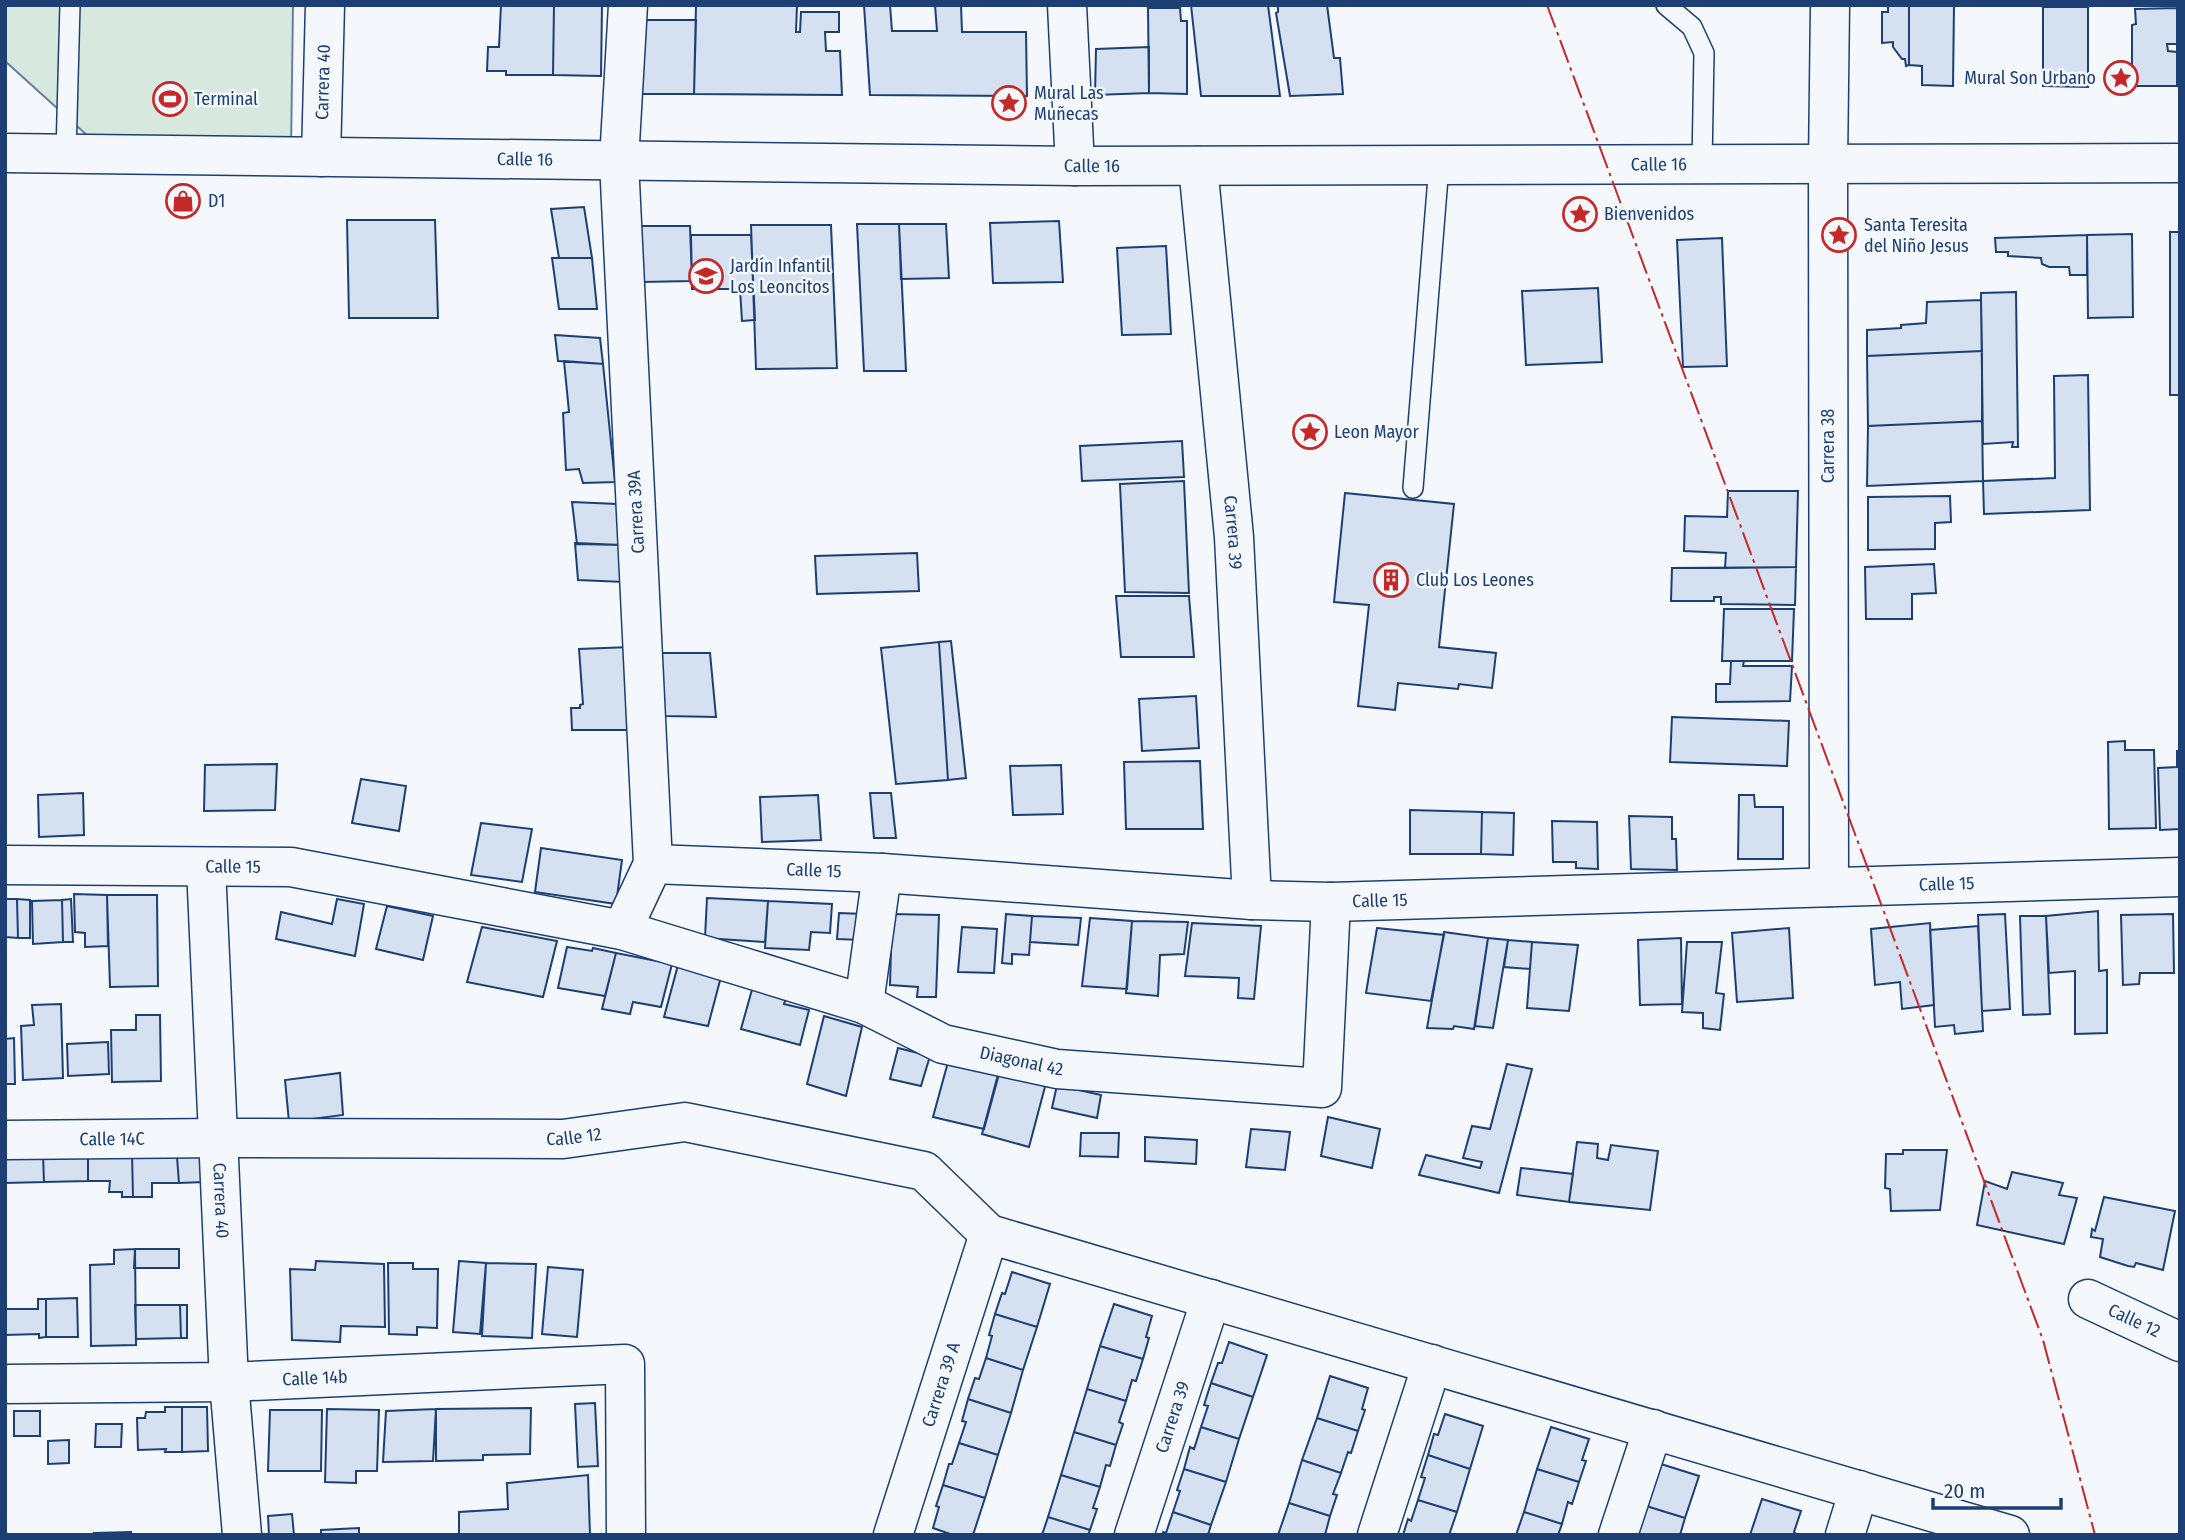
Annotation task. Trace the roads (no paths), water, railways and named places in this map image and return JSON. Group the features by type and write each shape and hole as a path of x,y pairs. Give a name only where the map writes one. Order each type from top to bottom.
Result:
{"main road":[{"name":"Carrera 40","path":"321,157 325,5"},
{"name":"Carrera 39A","path":"628,5 620,161 653,864"},
{"path":"1067,5 1075,166"},
{"name":"Carrera 38","path":"1829,887 1830,5"},
{"name":"Calle 16","path":"5,153 1075,166 2180,163"},
{"name":"Carrera 39","path":"1198,166 1234,537 1252,900"},
{"path":"622,930 653,864"},
{"name":"Calle 15","path":"653,864 882,873 1252,900 1331,902 2180,877"},
{"name":"Calle 15","path":"5,865 291,867 622,930 864,1004"},
{"name":"Carrera 40","path":"206,867 229,1382 242,1535"},
{"path":"864,1004 882,873"},
{"name":"Diagonal 42","path":"864,1004 943,1044 1057,1069 1322,1088 1331,902"},
{"name":"Calle 12","path":"219,1138 563,1139 685,1122 924,1171 989,1234"},
{"name":"Calle 14C","path":"5,1140 219,1138"},
{"path":"989,1234 2010,1535"},
{"name":"Carrera 39 A","path":"893,1535 989,1234"},
{"name":"Carrera 39","path":"1134,1535 1211,1299"},
{"name":"Calle 12","path":"2088,1299 2180,1342"},
{"name":"Calle 14b","path":"5,1384 229,1382 625,1364 626,1535"},
{"path":"1377,1535 1432,1364"},
{"path":"1618,1535 1653,1429"},
{"path":"1845,1535 1859,1490"}],"lane":[{"path":"66,154 70,5"},
{"path":"1666,5 1692,27 1704,53 1702,164"},
{"path":"1413,488 1439,165"}],"place":[{"name":"Mural Son Urbano","path":"2121,78"},
{"name":"Terminal","path":"170,99"},
{"name":"Mural Las Muñecas","path":"1009,103"},
{"name":"D1","path":"183,201"},
{"name":"Bienvenidos","path":"1580,214"},
{"name":"Santa Teresita del Niño Jesus","path":"1839,235"},
{"name":"Jardín Infantil Los Leoncitos","path":"706,276"},
{"name":"Leon Mayor","path":"1310,432"},
{"name":"Club Los Leones","path":"1391,580"}]}
